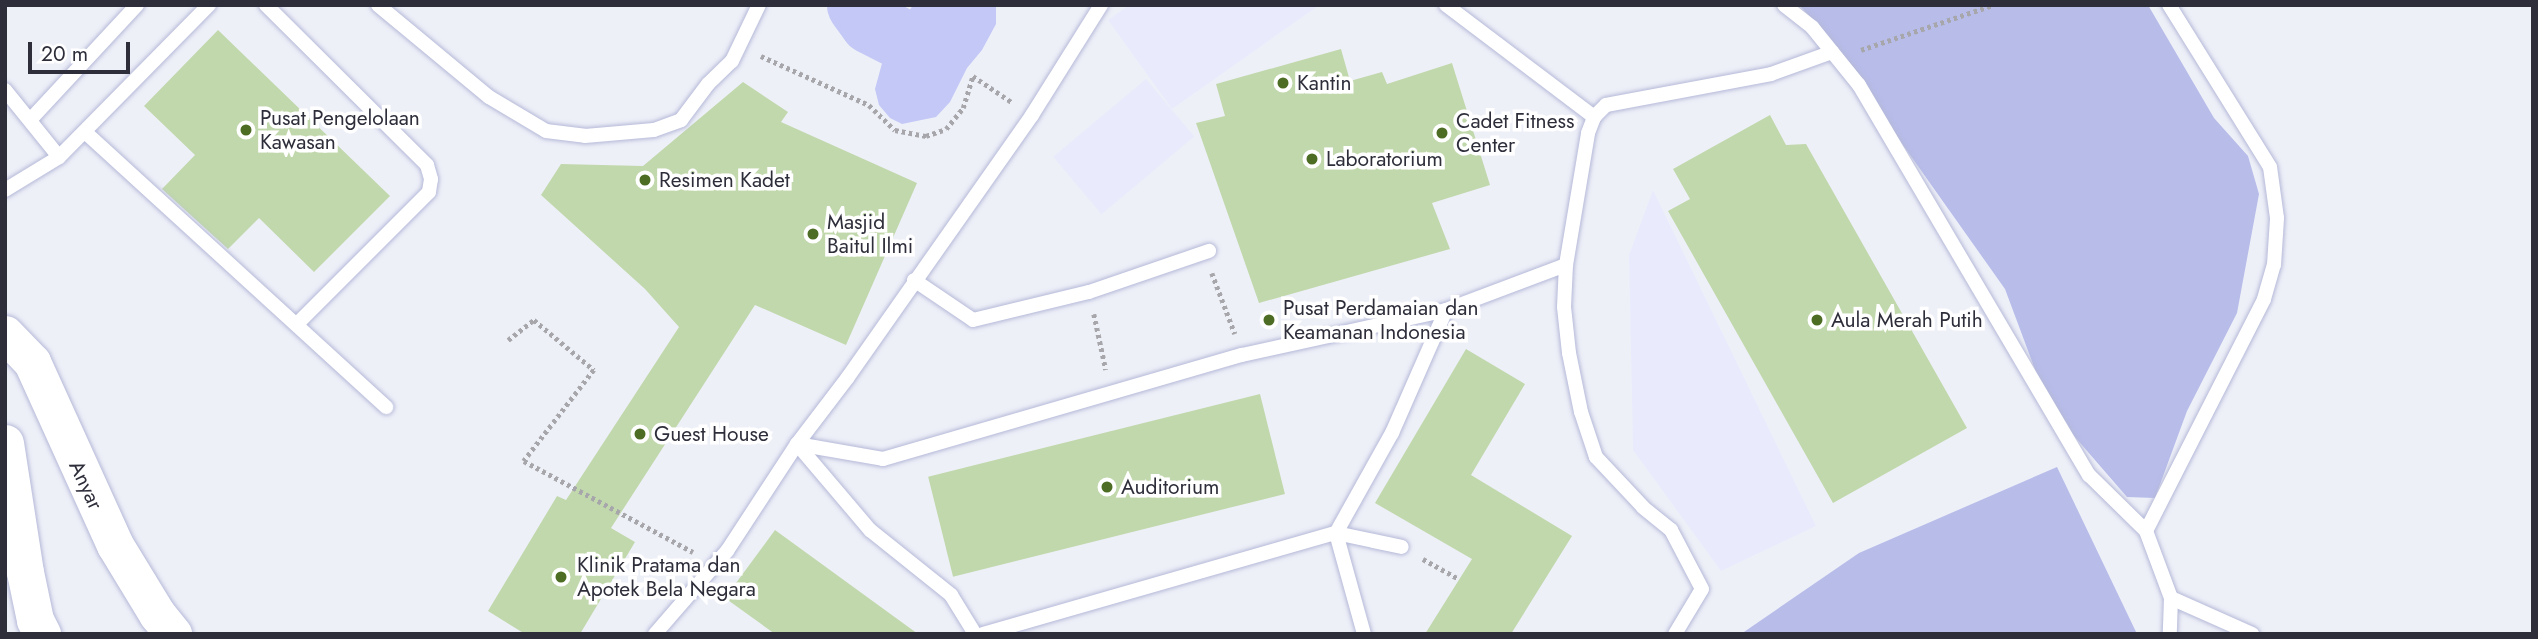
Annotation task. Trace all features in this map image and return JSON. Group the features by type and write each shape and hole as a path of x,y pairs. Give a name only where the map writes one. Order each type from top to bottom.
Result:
{"street":[{"name":"Anyar","path":"5,334 32,362 115,545 157,614 173,634"},
{"path":"5,443 25,572 35,620 42,634"}],"lane":[{"path":"31,119 137,5"},
{"path":"5,190 59,156 209,5"},
{"path":"266,5 427,165 431,178 429,192 297,324"},
{"path":"378,5 489,97 546,131 585,136 654,130 681,120 708,84 732,61 759,5"},
{"path":"655,634 716,564 797,444 848,377 1032,115 1101,5"},
{"path":"1446,5 1594,117"},
{"path":"1784,5 1812,27 1859,85 2089,475 2146,531 2171,598 2170,634"},
{"path":"2146,531 2264,299 2274,265 2277,218 2270,167 2168,5"},
{"path":"1675,634 1702,589 1671,530 1643,507 1596,457 1581,412 1569,353 1564,307 1566,265 1588,133 1594,117 1606,104 1771,74 1834,55"},
{"path":"5,90 59,156"},
{"path":"85,132 386,407"},
{"path":"914,280 973,320 1089,292 1207,252"},
{"path":"797,444 884,459 1112,395 1242,355 1446,310 1566,265"},
{"path":"1364,634 1336,533 1392,433 1446,310"},
{"path":"797,444 870,530 951,595 975,634"},
{"path":"983,634 1336,533 1402,547"},
{"path":"2171,598 2252,634"}],"path":[{"path":"1834,55 1993,5"},
{"path":"739,46 869,105 895,130 926,136 946,130 963,108 973,76 1032,115"},
{"path":"1207,252 1224,304"},
{"path":"1089,292 1112,395"},
{"path":"508,340 534,320 594,370 524,461 716,564"},
{"path":"1402,547 1459,579"}],"shaded area":[{"name":"Pusat Perdamaian dan Keamanan Indonesia","path":"5,5 2533,5 2533,634 5,634"},
{"path":"913,5 996,5 996,24 982,50 967,68 950,102 936,117 902,124 890,118 879,105 875,89 887,45"},
{"path":"1129,5 1318,6 1172,109 1108,20"},
{"path":"1799,5 2148,5 2214,118 2248,156 2259,194 2237,313 2187,411 2155,498 2127,497 2049,407 2005,289 1818,25"},
{"path":"1146,79 1194,136 1102,214 1053,157"},
{"path":"1653,190 1816,526 1721,571 1633,450 1629,255"},
{"path":"2057,467 2137,634 1741,634 1859,553"}],"building":[{"name":"Pusat Pengelolaan Kawasan","path":"218,30 390,196 314,272 259,218 228,249 162,189 195,155 144,106"},
{"name":"Laboratorium","path":"1341,49 1350,81 1382,72 1387,84 1452,63 1490,185 1432,203 1450,249 1259,303 1196,123 1225,116 1216,84"},
{"path":"743,82 788,112 781,122 917,183 846,345 755,305 611,528 635,542 580,634 525,634 488,611 557,496 566,500 679,327 645,289 541,195 561,164 643,166"},
{"name":"Aula Merah Putih","path":"1770,115 1786,145 1806,144 1967,428 1833,503 1668,211 1690,199 1673,169"},
{"path":"1466,349 1525,384 1471,475 1572,536 1511,634 1425,634 1472,559 1375,503"},
{"name":"Auditorium","path":"1260,394 1285,494 953,577 928,477"},
{"path":"775,530 918,634 775,634 725,598"}],"waterway":[{"path":"857,5 870,23 894,35"}],"place":[{"name":"Kantin","path":"1283,83"},
{"name":"Pusat Pengelolaan Kawasan","path":"246,130"},
{"name":"Cadet Fitness Center","path":"1442,133"},
{"name":"Laboratorium","path":"1312,159"},
{"name":"Resimen Kadet","path":"645,180"},
{"name":"Masjid Baitul Ilmi","path":"813,234"},
{"name":"Pusat Perdamaian dan Keamanan Indonesia","path":"1269,320"},
{"name":"Aula Merah Putih","path":"1817,320"},
{"name":"Guest House","path":"640,434"},
{"name":"Auditorium","path":"1107,487"},
{"name":"Klinik Pratama dan Apotek Bela Negara","path":"561,577"}]}
